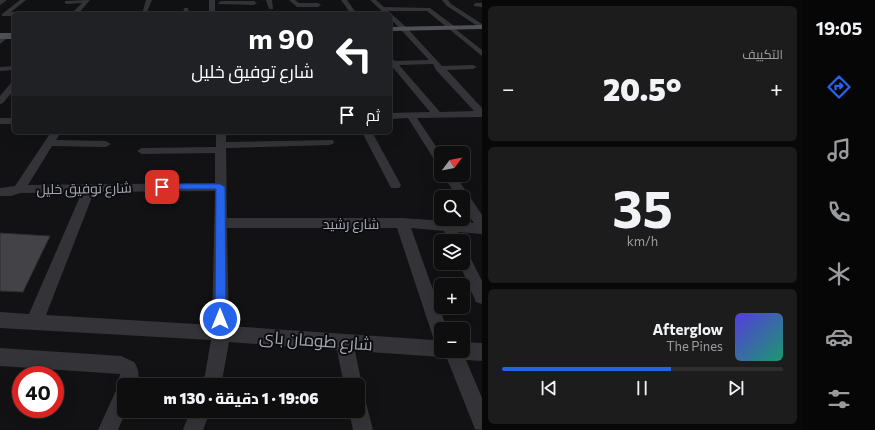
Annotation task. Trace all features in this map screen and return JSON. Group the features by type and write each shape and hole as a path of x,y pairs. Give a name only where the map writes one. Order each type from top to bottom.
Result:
{"main road":[{"path":"392,29 482,27"}],"street":[{"path":"0,3 4,0"},
{"path":"144,12 149,0"},
{"path":"212,0 212,12"},
{"path":"269,0 271,8"},
{"path":"292,0 297,5 318,5"},
{"path":"344,0 353,12"},
{"path":"373,0 386,12"},
{"path":"445,0 482,27"},
{"path":"0,19 14,7 22,3"},
{"path":"54,6 66,3 84,3"},
{"path":"76,12 84,3"},
{"path":"219,5 254,3"},
{"path":"383,9 428,9 482,54"},
{"path":"434,13 460,12"},
{"path":"6,14 12,14"},
{"path":"392,18 404,28 482,114"},
{"path":"0,42 7,36"},
{"path":"392,61 473,67"},
{"path":"392,61 437,115"},
{"path":"0,69 12,68"},
{"path":"0,102 12,87"},
{"path":"0,102 12,103"},
{"path":"392,116 482,114"},
{"path":"411,116 434,151"},
{"path":"0,121 12,121"},
{"path":"10,191 55,134"},
{"path":"368,134 395,185"},
{"path":"142,150 221,142 330,142"},
{"path":"212,378 218,360 220,333 221,142"},
{"path":"49,143 106,144"},
{"path":"454,182 482,226"},
{"name":"شارع توفيق خليل","path":"10,191 90,188 220,187"},
{"path":"34,323 90,188"},
{"name":"شارع رشيد","path":"220,223 402,223 434,225"},
{"path":"402,223 436,322"},
{"path":"448,226 452,234"},
{"name":"شارع رشيد","path":"448,226 482,229"},
{"path":"469,270 482,297"},
{"name":"شارع طومان باى","path":"0,320 220,333 434,348"},
{"path":"344,342 352,378"},
{"path":"470,351 482,352"},
{"path":"0,357 121,365 130,370 130,378"},
{"path":"456,358 482,422"},
{"path":"108,430 117,409"},
{"path":"193,430 197,418"},
{"path":"360,418 363,430"}],"building":[{"path":"0,233 50,236 23,292 0,291"}],"route":[{"path":"162,187 220,187 220,319"}]}
